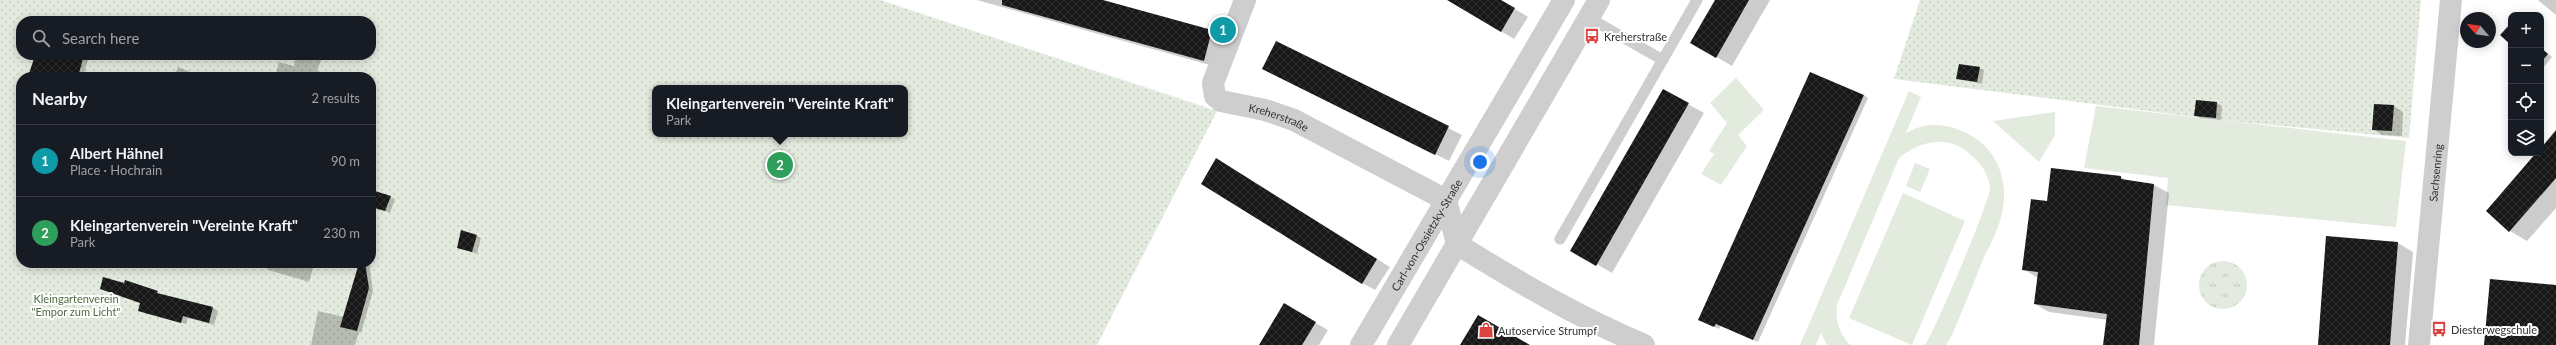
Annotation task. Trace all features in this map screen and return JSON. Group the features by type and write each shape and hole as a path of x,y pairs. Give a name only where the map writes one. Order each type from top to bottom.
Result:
{"street":[{"name":"Kreherstraße","path":"1245,0 1212,83 1214,96 1226,102 1264,110 1294,120 1446,200"},
{"name":"Carl-von-Ossietzky-Straße","path":"1361,345 1564,0"},
{"name":"Sachsenring","path":"2419,345 2451,0"},
{"path":"1398,345 1594,9"},
{"path":"1446,200 1457,244 1531,290 1603,328 1644,345"}],"lane":[{"path":"1560,240 1697,0"},
{"path":"1594,9 1663,60"}],"green space":[{"name":"Kleingartenverein \"Empor zum Licht\"","path":"0,0 880,0 1217,111 1097,345 0,345"},
{"path":"1920,0 2421,0 2409,138 2220,120 1894,79"},
{"path":"1736,78 1764,110 1738,135 1747,146 1721,185 1701,174 1714,154 1709,151 1727,123 1710,103"},
{"path":"1909,91 1921,97 1906,133 1914,129 1930,125 1946,126 1962,131 1980,141 1988,149 1999,168 2004,190 2001,219 1971,291 1952,335 1946,345 1925,345 1961,266 1982,215 1990,188 1987,174 1979,162 1962,148 1956,145 1941,142 1933,142 1919,146 1905,153 1899,158 1837,305 1837,322 1843,336 1850,345 1827,345 1821,333 1816,345 1800,345"},
{"path":"2096,106 2406,141 2396,227 2166,205 2168,178 2084,168"},
{"path":"2055,112 2055,135 2039,162 1993,121"},
{"path":"1915,163 1930,169 1920,192 1906,186"},
{"path":"1903,193 1965,221 1912,345 1849,318"},
{"path":"2223,261 2232,263 2240,268 2245,276 2247,285 2245,294 2240,302 2232,307 2223,309 2214,307 2206,302 2201,294 2199,285 2201,276 2206,268 2214,263"}],"building":[{"path":"1002,0 1103,0 1212,30 1204,61 1002,5"},
{"path":"1447,0 1501,0 1515,8 1501,32"},
{"path":"1715,0 1749,0 1716,58 1690,43"},
{"path":"2508,26 2508,42 2500,35"},
{"path":"1276,41 1449,126 1435,155 1262,69"},
{"path":"2544,51 2548,54 2544,59"},
{"path":"33,60 83,60 79,72 30,72"},
{"path":"1959,64 1980,67 1977,82 1956,79"},
{"path":"1810,72 1864,95 1753,340 1716,324 1714,327 1698,320"},
{"path":"1663,89 1689,103 1596,266 1570,251"},
{"path":"2196,100 2217,102 2216,118 2194,116"},
{"path":"2374,104 2394,105 2392,131 2372,130"},
{"path":"2556,130 2556,178 2509,232 2486,211 2533,156 2544,156 2544,144"},
{"path":"1216,158 1377,259 1362,284 1201,184"},
{"path":"2051,168 2121,176 2121,179 2154,184 2139,345 2103,345 2107,314 2034,304 2038,272 2022,270 2031,199 2047,201"},
{"path":"376,191 391,196 385,211 376,208"},
{"path":"461,230 477,235 472,252 457,248"},
{"path":"2326,236 2398,242 2390,345 2318,345"},
{"path":"358,268 366,268 369,288 357,331 340,327"},
{"path":"103,277 124,283 125,280 158,291 157,293 213,307 209,323 183,316 181,323 138,311 140,303 100,289"},
{"path":"2490,279 2556,285 2556,345 2484,345"},
{"path":"1284,303 1316,322 1302,345 1259,345"},
{"name":"Autoservice Strumpf","path":"1478,315 1530,345 1460,345"}],"place":[{"name":"Albert Hähnel","path":"1223,30"},
{"name":"Kreherstraße","path":"1592,36"},
{"name":"Kleingartenverein \"Vereinte Kraft\"","path":"780,165"},
{"name":"Diesterwegschule","path":"2439,329"},
{"name":"Autoservice Strumpf","path":"1486,330"}]}
